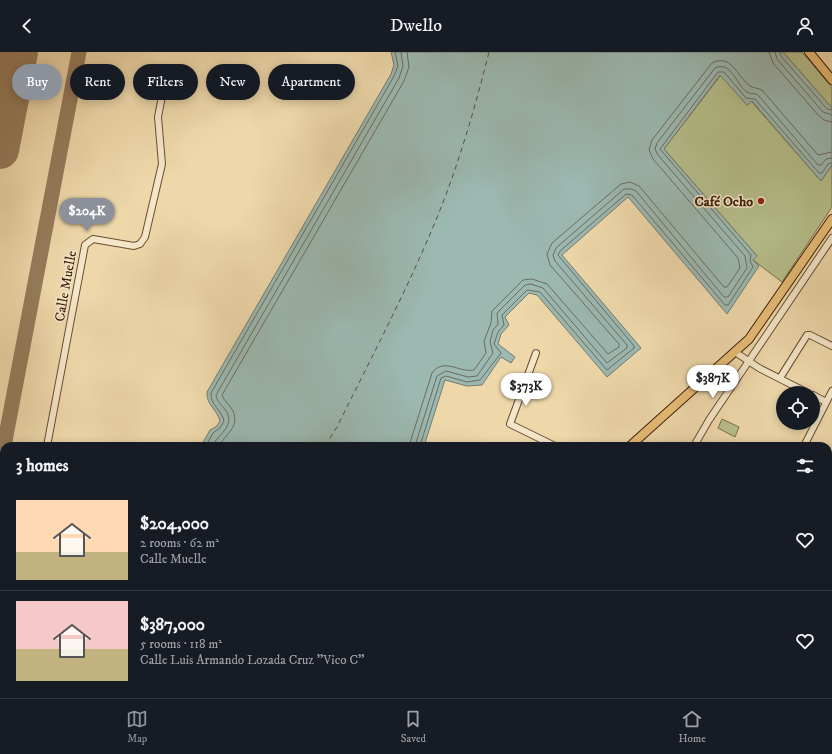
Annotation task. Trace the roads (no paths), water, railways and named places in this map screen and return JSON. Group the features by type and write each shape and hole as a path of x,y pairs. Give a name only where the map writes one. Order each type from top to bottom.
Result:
{"main road":[{"path":"809,52 832,80"},
{"path":"634,442 749,339 832,219"}],"street":[{"name":"Calle Muelle","path":"47,442 85,245 93,239 134,246 140,244 145,237 162,164 158,116 161,100"},
{"path":"696,442 709,420 832,238"},
{"path":"780,378 806,335 810,335 832,346"},
{"path":"735,352 749,362 795,386"},
{"path":"536,353 510,424 547,442"},
{"path":"806,442 832,391"},
{"path":"820,399 826,402"}],"water":[{"path":"391,52 783,52 832,108 832,165 821,181 752,101 747,105 720,75 664,149 757,256 753,260 759,266 727,314 628,197 562,255 641,348 607,377 537,295 529,293 505,317 509,325 501,334 498,344 515,357 511,363 501,357 482,385 467,386 445,380 425,442 203,442 210,430 217,426 220,421 217,413 208,400 207,392 391,74 394,65"}],"place":[{"name":"Café Ocho","path":"761,201"}]}
